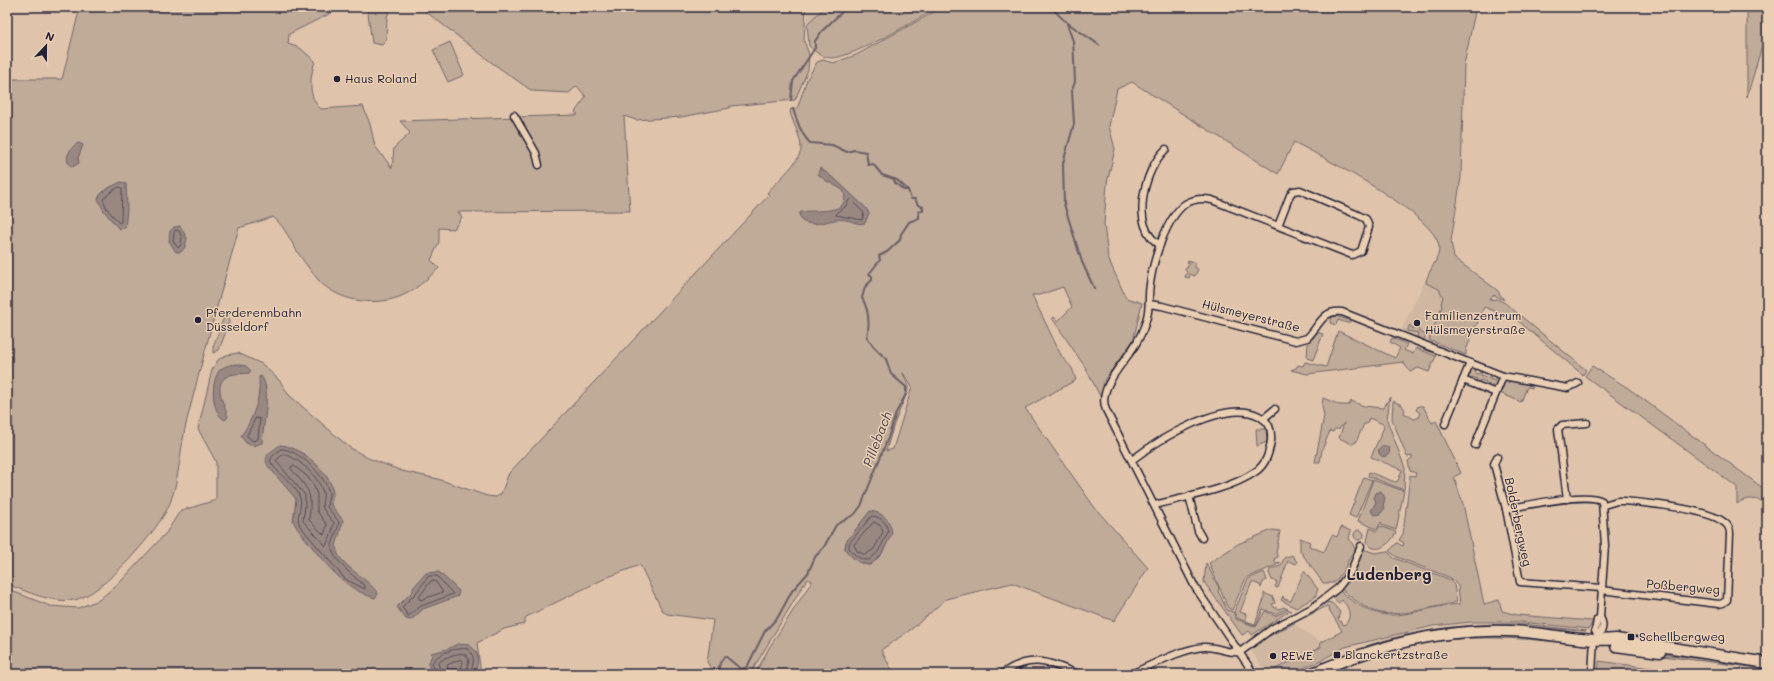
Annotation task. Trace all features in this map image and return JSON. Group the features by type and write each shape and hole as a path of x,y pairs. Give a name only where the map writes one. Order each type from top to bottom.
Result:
{"main road":[{"path":"1310,674 1381,648 1420,638 1446,634 1504,631 1598,639 1616,639 1767,663"}],"street":[{"path":"514,115 536,153 539,165"},
{"path":"1160,245 1154,241 1148,232 1143,216 1142,200 1158,158 1166,148"},
{"path":"1254,674 1195,587 1105,406 1109,384 1137,342 1146,322 1152,272 1160,245 1175,216 1186,204 1197,199 1212,200 1278,226 1352,255 1360,251 1369,227 1366,219 1300,190 1293,191 1290,194 1278,226"},
{"name":"Hülsmeyerstraße","path":"1149,304 1162,306 1296,341 1307,338 1321,318 1327,313 1342,312 1503,376 1522,381 1554,384 1568,388 1578,383"},
{"path":"1445,424 1470,363"},
{"path":"1475,445 1503,376"},
{"path":"1463,380 1496,393"},
{"path":"1264,419 1274,409"},
{"path":"1132,460 1171,433 1196,421 1240,412 1256,414 1268,423 1272,433 1267,456 1258,469 1243,479 1226,486 1154,506"},
{"path":"1567,499 1558,429 1562,425 1587,423"},
{"name":"Bolderbergweg","path":"1497,457 1494,464 1506,509 1520,582 1525,584 1601,589"},
{"path":"1189,496 1198,532 1202,538"},
{"path":"1506,509 1567,499 1596,498 1602,501 1604,505 1605,546 1600,617 1603,621 1603,632 1598,639 1592,674"},
{"name":"Poßbergweg","path":"1601,589 1724,603 1727,600 1730,534 1730,529 1725,522 1706,514 1623,501 1617,501 1604,505"},
{"path":"1131,674 1191,649 1213,647 1235,653 1240,652 1273,628 1312,608 1338,588 1351,571 1361,546"},
{"path":"1002,674 1016,665 1037,661 1052,663 1078,674"}],"shaded area":[{"path":"80,7 343,7 289,34 288,44 300,48 315,61 311,86 313,98 321,109 363,106 370,124 375,146 392,168 394,148 410,133 400,121 578,115 575,112 586,97 577,86 569,93 532,91 491,62 420,7 806,7 804,41 809,54 808,70 795,100 730,106 730,108 681,117 636,120 624,116 630,211 458,212 462,217 454,229 439,228 439,242 431,260 439,268 420,284 399,297 377,301 354,300 332,291 315,276 301,258 282,227 273,217 239,228 187,420 176,483 170,503 155,529 129,560 114,574 86,596 65,601 40,596 7,584 7,79 62,79"},
{"path":"367,7 391,7 387,17 386,41 382,45 372,43"},
{"path":"808,7 825,7 807,24"},
{"path":"825,7 938,7 856,51 833,58 820,55 809,46 807,24"},
{"path":"943,7 1476,7 1464,65 1461,177 1451,241 1454,258 1497,290 1504,300 1494,295 1488,300 1497,299 1505,303 1586,370 1583,375 1517,320 1484,307 1466,350 1466,355 1429,340 1442,306 1441,303 1443,297 1439,289 1426,283 1438,256 1439,247 1433,234 1419,219 1400,204 1352,173 1294,142 1278,174 1132,82 1117,89 1109,126 1115,149 1107,183 1104,224 1108,258 1126,298 1142,303 1133,341 1105,379 1101,398 1085,367 1052,318 1054,317 1058,321 1072,307 1063,287 1039,295 1032,295 1062,357 1072,368 1076,380 1025,408 1095,508 1148,568 1114,621 1012,583 946,599 913,628 881,650 894,674 755,674 769,648 812,581 807,579 750,674 715,674 707,662 713,620 667,614 662,610 640,565 608,577 526,617 524,624 504,629 477,643 481,674 7,674 7,589 50,606 78,608 99,600 122,580 166,533 180,511 216,500 216,462 198,429 212,370 218,360 226,355 238,353 262,364 280,381 289,395 349,447 368,458 402,471 438,479 487,496 496,497 501,494 509,473 769,195 767,193 797,160 800,154 801,144 790,112 791,109 797,109 807,79 817,62 823,60 833,63 856,55","holes":["903,373 912,387 893,449 886,451 894,424 908,391 908,386","870,512 888,541 881,555 870,565 856,560 845,549 846,542"]},
{"path":"1747,7 1764,7 1767,25 1747,97"},
{"path":"450,42 464,75 448,82 433,50"},
{"path":"1188,260 1195,263 1195,267 1198,269 1195,276 1190,274 1189,278 1185,277 1187,272 1184,269 1187,268 1189,263 1187,262"},
{"path":"1426,278 1450,287 1428,341 1401,331"},
{"path":"1336,316 1351,321 1347,323 1338,320 1336,325 1330,323 1332,317"},
{"path":"224,317 228,317 229,323 219,350 213,353 213,347"},
{"path":"1410,325 1413,329 1416,326 1420,332 1426,335 1424,340 1417,337 1418,333 1407,331"},
{"path":"1338,331 1395,358 1400,348 1390,342 1392,338 1407,344 1404,350 1413,354 1416,348 1436,356 1429,372 1418,368 1410,372 1403,362 1307,374 1291,370 1296,368 1298,365 1303,366 1305,362 1326,367"},
{"path":"1317,332 1323,334 1313,360 1307,358 1308,343"},
{"path":"1592,366 1628,388 1767,491 1767,503 1755,499 1748,499 1740,501 1737,504 1737,487 1585,376"},
{"path":"1471,369 1476,369 1475,373 1479,374 1481,370 1481,375 1488,378 1490,374 1490,379 1494,381 1496,376 1500,380 1497,389 1492,390 1493,386 1488,383 1487,388 1485,386 1486,382 1480,380 1478,384 1476,383 1477,379 1472,377 1470,381 1468,379"},
{"path":"1506,380 1507,383 1510,382 1510,380 1533,386 1532,388 1527,387 1521,402 1500,393"},
{"path":"1390,397 1387,420 1405,468 1404,490 1368,476 1369,472 1395,482 1398,481 1402,470 1371,457 1384,427 1383,424 1369,418 1367,424 1364,424 1356,442 1352,444 1339,438 1344,423 1339,429 1335,429 1333,432 1330,431 1322,450 1320,462 1315,462 1324,416 1322,406 1323,398 1340,405 1349,405 1351,401 1364,406 1382,408"},
{"path":"1393,401 1402,405 1405,410 1404,413 1414,419 1418,418 1420,413 1416,410 1418,406 1423,406 1432,423 1436,421 1461,473 1454,477 1463,504 1484,604 1499,600 1502,611 1517,615 1593,621 1589,629 1521,622 1471,622 1433,626 1345,647 1320,661 1289,674 1271,674 1271,671 1321,647 1320,643 1342,631 1327,606 1258,642 1326,602 1332,603 1340,612 1338,619 1344,625 1349,616 1347,606 1342,600 1339,603 1333,598 1340,591 1357,604 1385,615 1398,615 1460,604 1458,586 1451,578 1397,557 1389,551 1397,543 1403,546 1404,543 1399,540 1403,534 1410,475 1415,476 1416,473 1410,471 1408,461 1412,458 1412,456 1407,457 1392,419"},
{"path":"1256,429 1266,429 1267,442 1257,446"},
{"path":"1364,477 1372,480 1356,518 1349,515"},
{"path":"1373,480 1404,491 1396,530 1382,525 1381,522 1377,529 1358,521"},
{"path":"1380,526 1396,532 1391,541 1387,544 1382,547 1374,548 1370,546 1367,541 1370,528 1377,531"},
{"path":"1341,527 1351,531 1349,538 1356,550 1355,556 1351,555 1344,570 1334,583 1323,583 1300,551 1300,538 1310,542 1309,546 1324,552 1332,535 1337,537"},
{"path":"1272,530 1280,531 1276,553 1278,557 1274,559 1276,563 1280,562 1279,564 1246,578 1232,610 1228,608 1209,563 1238,544"},
{"path":"1357,530 1361,530 1363,531 1363,539 1357,540 1354,537 1354,533"},
{"path":"1363,549 1375,553 1387,551 1394,558 1451,580 1454,585 1457,602 1398,614 1375,612 1365,607 1341,589 1352,576"},
{"path":"1292,555 1297,562 1296,564 1288,561 1278,588 1275,587 1277,582 1272,580 1269,573 1270,569 1281,566 1284,558"},
{"path":"1206,563 1219,588 1218,591 1227,610 1233,612 1236,619 1256,627 1265,611 1275,616 1286,611 1288,612 1252,635 1249,631 1242,635 1204,582"},
{"path":"1304,571 1318,589 1315,597 1296,608 1281,600 1283,596 1284,599 1291,601"},
{"path":"1264,572 1267,580 1263,582 1261,588 1260,585 1252,582 1240,612 1246,614 1246,621 1255,624 1264,599 1264,593 1273,597 1275,603 1272,604 1274,607 1278,609 1284,607 1291,611 1286,609 1275,614 1263,609 1256,626 1237,618 1234,612 1248,579"},
{"path":"1292,623 1325,645 1272,674 1266,674 1250,649"},
{"path":"1523,624 1586,631 1513,626 1486,626 1366,646 1405,635 1444,628"},
{"path":"1476,635 1524,637 1585,645 1541,640 1497,638 1454,639 1397,649 1370,657 1335,671 1320,674 1377,653 1396,648 1436,640"},
{"path":"1646,652 1767,667 1767,669 1646,654"},
{"path":"1599,661 1695,674 1598,674"}],"water":[{"path":"79,143 83,145 78,158 79,163 72,167 67,158 68,154 73,147"},
{"path":"820,168 836,180 866,208 869,213 865,223 857,223 848,220 835,220 813,224 802,221 799,214 801,212 822,211 837,208 843,204 845,199 843,190 825,180 818,174"},
{"path":"121,182 126,184 127,209 125,228 119,229 104,211 98,199 104,191"},
{"path":"180,226 187,238 185,247 181,252 176,252 169,241 170,231 174,227"},
{"path":"235,364 246,366 251,371 249,373 230,375 224,378 221,383 220,393 228,417 225,420 217,411 213,389 220,370"},
{"path":"261,376 266,389 265,417 262,443 253,446 246,443 241,436 249,423 255,408 259,393 259,377"},
{"path":"280,445 288,446 305,455 321,469 327,477 333,493 331,505 343,520 336,547 338,554 348,566 374,588 378,594 375,598 351,587 341,579 322,559 297,528 293,521 296,499 268,466 266,461 268,454"},
{"path":"1382,446 1386,446 1388,447 1388,455 1382,456 1379,453 1379,449"},
{"path":"1381,491 1385,498 1383,506 1385,508 1380,514 1374,515 1371,511 1376,502 1374,498 1376,493"},
{"path":"870,511 879,513 888,520 892,533 881,555 870,565 856,560 845,549 846,542"},
{"path":"439,572 459,591 458,596 423,609 411,620 406,619 397,607 413,591 413,588 426,573"},
{"path":"457,644 469,645 475,651 478,662 475,674 434,674 428,665 432,655 431,653 448,649"}],"waterway":[{"name":"Pillebach","path":"791,100 793,81 815,48 815,41 822,31 847,7"},
{"path":"1054,10 1070,25 1099,45"},
{"path":"1067,24 1073,41 1075,82 1072,90 1074,124 1063,163 1064,204 1082,262 1094,288"},
{"name":"Pillebach","path":"718,671 720,663 725,656 741,669 747,667 765,631 778,617 792,591 808,573 815,557 824,547 836,525 855,514 861,506 888,438 896,413 906,394 906,387 891,374 886,359 873,346 867,337 868,317 862,298 865,287 872,280 872,276 869,274 880,260 879,256 887,252 900,240 901,234 909,222 919,218 919,211 923,211 923,207 918,205 915,199 911,199 908,190 897,180 882,175 873,164 868,165 866,152 854,150 847,152 832,145 810,143 802,131 793,109"},
{"name":"Pillebach","path":"894,179 895,183 904,190 907,190"}],"place":[{"name":"Haus Roland","path":"337,79"},
{"name":"Pferderennbahn Düsseldorf","path":"198,320"},
{"name":"Familienzentrum Hülsmeyerstraße","path":"1417,323"},
{"name":"Schellbergweg","path":"1631,637"},
{"name":"Blanckertzstraße","path":"1337,655"},
{"name":"REWE","path":"1273,656"}],"district":[{"name":"Ludenberg","path":"1389,574"}]}
